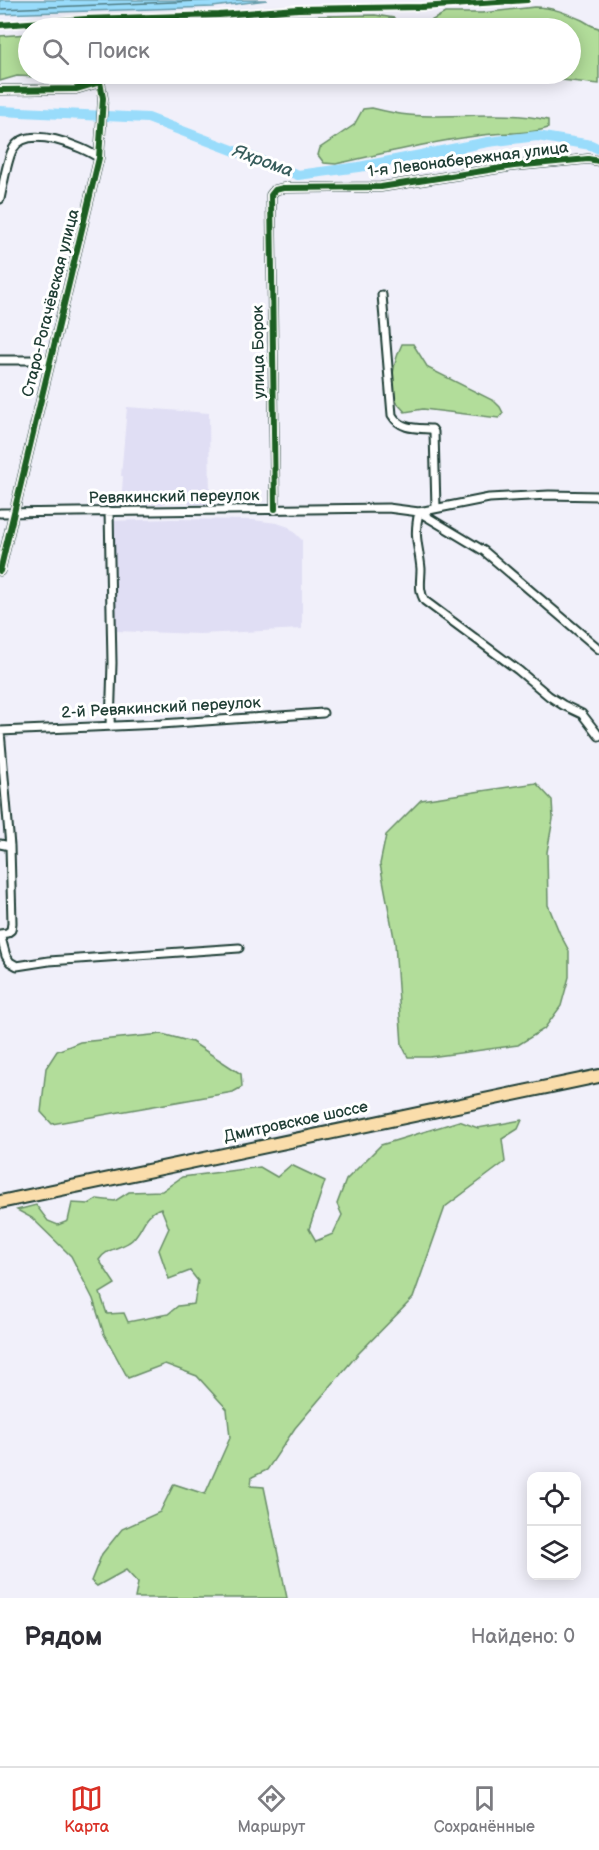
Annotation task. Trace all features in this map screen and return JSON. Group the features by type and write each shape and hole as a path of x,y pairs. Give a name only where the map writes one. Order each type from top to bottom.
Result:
{"highway":[{"name":"Дмитровское шоссе","path":"0,1202 599,1076"}],"street":[{"name":"Старо-Рогачёвская улица","path":"0,90 76,90 94,84"},
{"name":"Старо-Рогачёвская улица","path":"0,571 99,158 103,98 100,84"},
{"path":"0,199 13,149 20,142 38,138 61,140 81,147 99,158"},
{"name":"1-я Левонабережная улица","path":"271,195 275,190 283,188 381,187 514,166 588,159 599,161"},
{"name":"улица Борок","path":"271,195 275,509"},
{"path":"382,295 392,415 403,427 432,429 434,432 436,508"},
{"path":"0,360 51,360"},
{"name":"Ревякинский переулок","path":"0,513 387,508 418,512 489,498 599,496"},
{"path":"109,511 112,663 110,726"},
{"path":"599,649 484,551 418,512 415,539 421,567 420,592 425,601 549,696 582,714 599,736"},
{"name":"2-й Ревякинский переулок","path":"0,731 323,713"},
{"path":"0,731 10,846 12,923 11,930 0,934 10,962 16,966 49,960 239,948"},
{"path":"0,844 10,846"}],"shaded area":[{"path":"127,407 209,413 210,504 189,504 187,498 175,497 174,500 166,499 163,504 121,505"},
{"path":"253,520 289,527 302,540 302,629 200,634 115,631 111,521"}],"green space":[{"path":"535,7 559,11 578,18 436,18 445,13 482,13"},
{"path":"375,15 394,18 226,18"},
{"path":"581,20 599,28 599,84 581,82"},
{"path":"18,35 18,76 0,81 0,36"},
{"path":"372,108 409,115 531,117 548,120 548,128 532,132 465,138 336,164 324,163 318,155 320,148 354,125 363,109"},
{"path":"402,344 413,344 428,368 494,401 503,413 499,418 423,409 405,412 397,402 393,387 395,364"},
{"path":"536,783 552,800 553,819 547,852 548,905 569,951 569,977 561,1006 544,1029 518,1045 430,1057 408,1057 402,1045 395,943 380,864 386,835 421,800"},
{"path":"162,1034 192,1042 241,1074 242,1087 233,1092 52,1124 41,1112 46,1068 57,1051 80,1042"},
{"path":"522,1120 518,1129 502,1139 505,1162 445,1207 413,1298 357,1355 295,1428 267,1470 252,1477 251,1486 264,1487 287,1598 135,1598 138,1583 126,1570 97,1586 91,1581 102,1554 122,1529 160,1512 174,1484 205,1494 230,1438 227,1409 197,1376 165,1364 128,1378 104,1334 93,1299 71,1256 32,1218 17,1210 36,1205 48,1221 58,1225 68,1221 72,1203 89,1204 97,1199 115,1201 129,1192 162,1191 182,1177 260,1167 277,1177 291,1165 325,1181 309,1229 316,1241 333,1234 342,1215 337,1204 346,1180 381,1145 459,1121 478,1128","holes":["161,1208 169,1228 159,1250 169,1279 190,1271 198,1281 194,1304 178,1306 168,1314 128,1322 124,1313 107,1314 100,1293 115,1284 99,1260 110,1250 132,1240 150,1214"]}],"water":[{"path":"0,0 267,0 213,7 0,14"}],"waterway":[{"name":"Яхрома","path":"0,111 148,118 298,175 359,167 488,142 537,136 591,145 599,149"}],"cycle path":[{"path":"119,18 219,15 298,9 421,7 527,0"},
{"path":"0,25 18,24"},
{"path":"0,90 76,89 93,84"},
{"path":"0,571 99,158 103,98 100,84"},
{"path":"275,509 271,195 275,190 381,187 514,166 588,159 599,161"}]}
